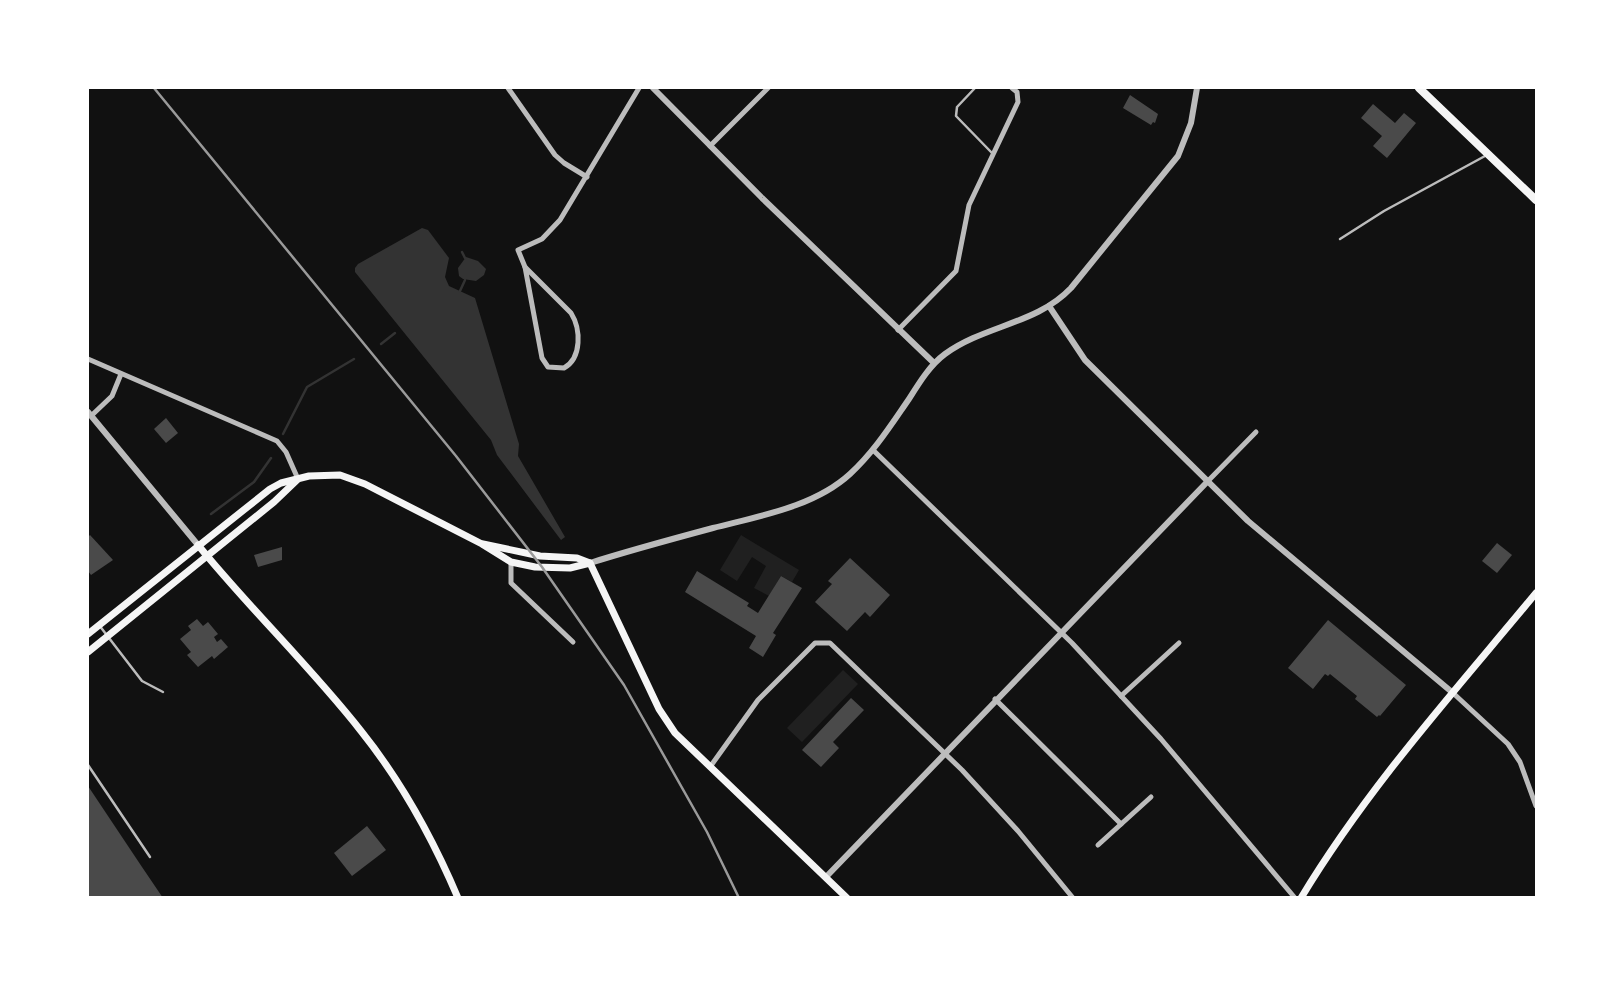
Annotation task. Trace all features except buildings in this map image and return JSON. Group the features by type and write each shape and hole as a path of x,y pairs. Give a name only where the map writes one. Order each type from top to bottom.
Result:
{"main road":[{"path":"1419,88 1536,200"},
{"path":"88,634 270,489 319,474 340,475 356,480 482,544 511,562 535,567 570,568 590,563"},
{"path":"88,652 274,502 298,479"},
{"path":"482,544 540,556 577,558 590,563 666,722 847,898"},
{"path":"198,545 363,732 419,818 458,898"},
{"path":"1301,898 1353,816 1536,593"}],"street":[{"path":"508,88 555,155 587,177"},
{"path":"525,267 575,320 578,334 575,357 564,369 548,367 542,358 525,267 518,250 549,234 587,177 639,88"},
{"path":"653,88 934,363"},
{"path":"710,146 768,88"},
{"path":"898,330 956,271 969,205 1018,102 1017,92 1012,88"},
{"path":"590,563 775,511 831,490 851,474 873,450 934,363 952,349 984,332 1028,317 1049,306 1071,288 1171,167 1184,144 1191,123 1197,88"},
{"path":"1049,306 1085,360 1261,532 1453,692 1508,744 1520,762 1536,806"},
{"path":"88,359 277,441 286,452 298,479"},
{"path":"121,374 112,396 89,414 198,545"},
{"path":"826,877 995,699 1256,432"},
{"path":"873,450 1061,632 1161,739 1295,898"},
{"path":"511,562 511,583 573,642"},
{"path":"710,767 758,700 811,645 827,642 944,752 1011,823 1073,898"},
{"path":"1121,696 1179,643"},
{"path":"995,699 1121,824"},
{"path":"1098,845 1151,797"}],"lane":[{"path":"975,88 957,107 956,116 993,153"},
{"path":"1340,239 1384,211 1488,154"},
{"path":"99,624 142,681 163,692"},
{"path":"88,765 150,857"}],"shaded area":[{"path":"422,228 428,230 449,258 445,277 449,286 475,298 519,444 518,456 565,537 561,540 497,455 491,440 355,272 358,264"},
{"path":"466,257 478,261 486,269 484,275 476,281 459,276 458,268"},
{"path":"741,535 799,570 792,582 781,576 769,596 754,588 766,566 752,557 737,581 720,570"},
{"path":"843,670 858,684 802,742 787,728"}],"waterway":[{"path":"462,252 465,258"},
{"path":"460,291 465,280"},
{"path":"381,344 395,333"},
{"path":"283,434 307,387 354,359"},
{"path":"211,514 254,482 271,458"}],"railway":[{"path":"154,88 456,456 542,567 624,685 707,832 739,898"}]}
